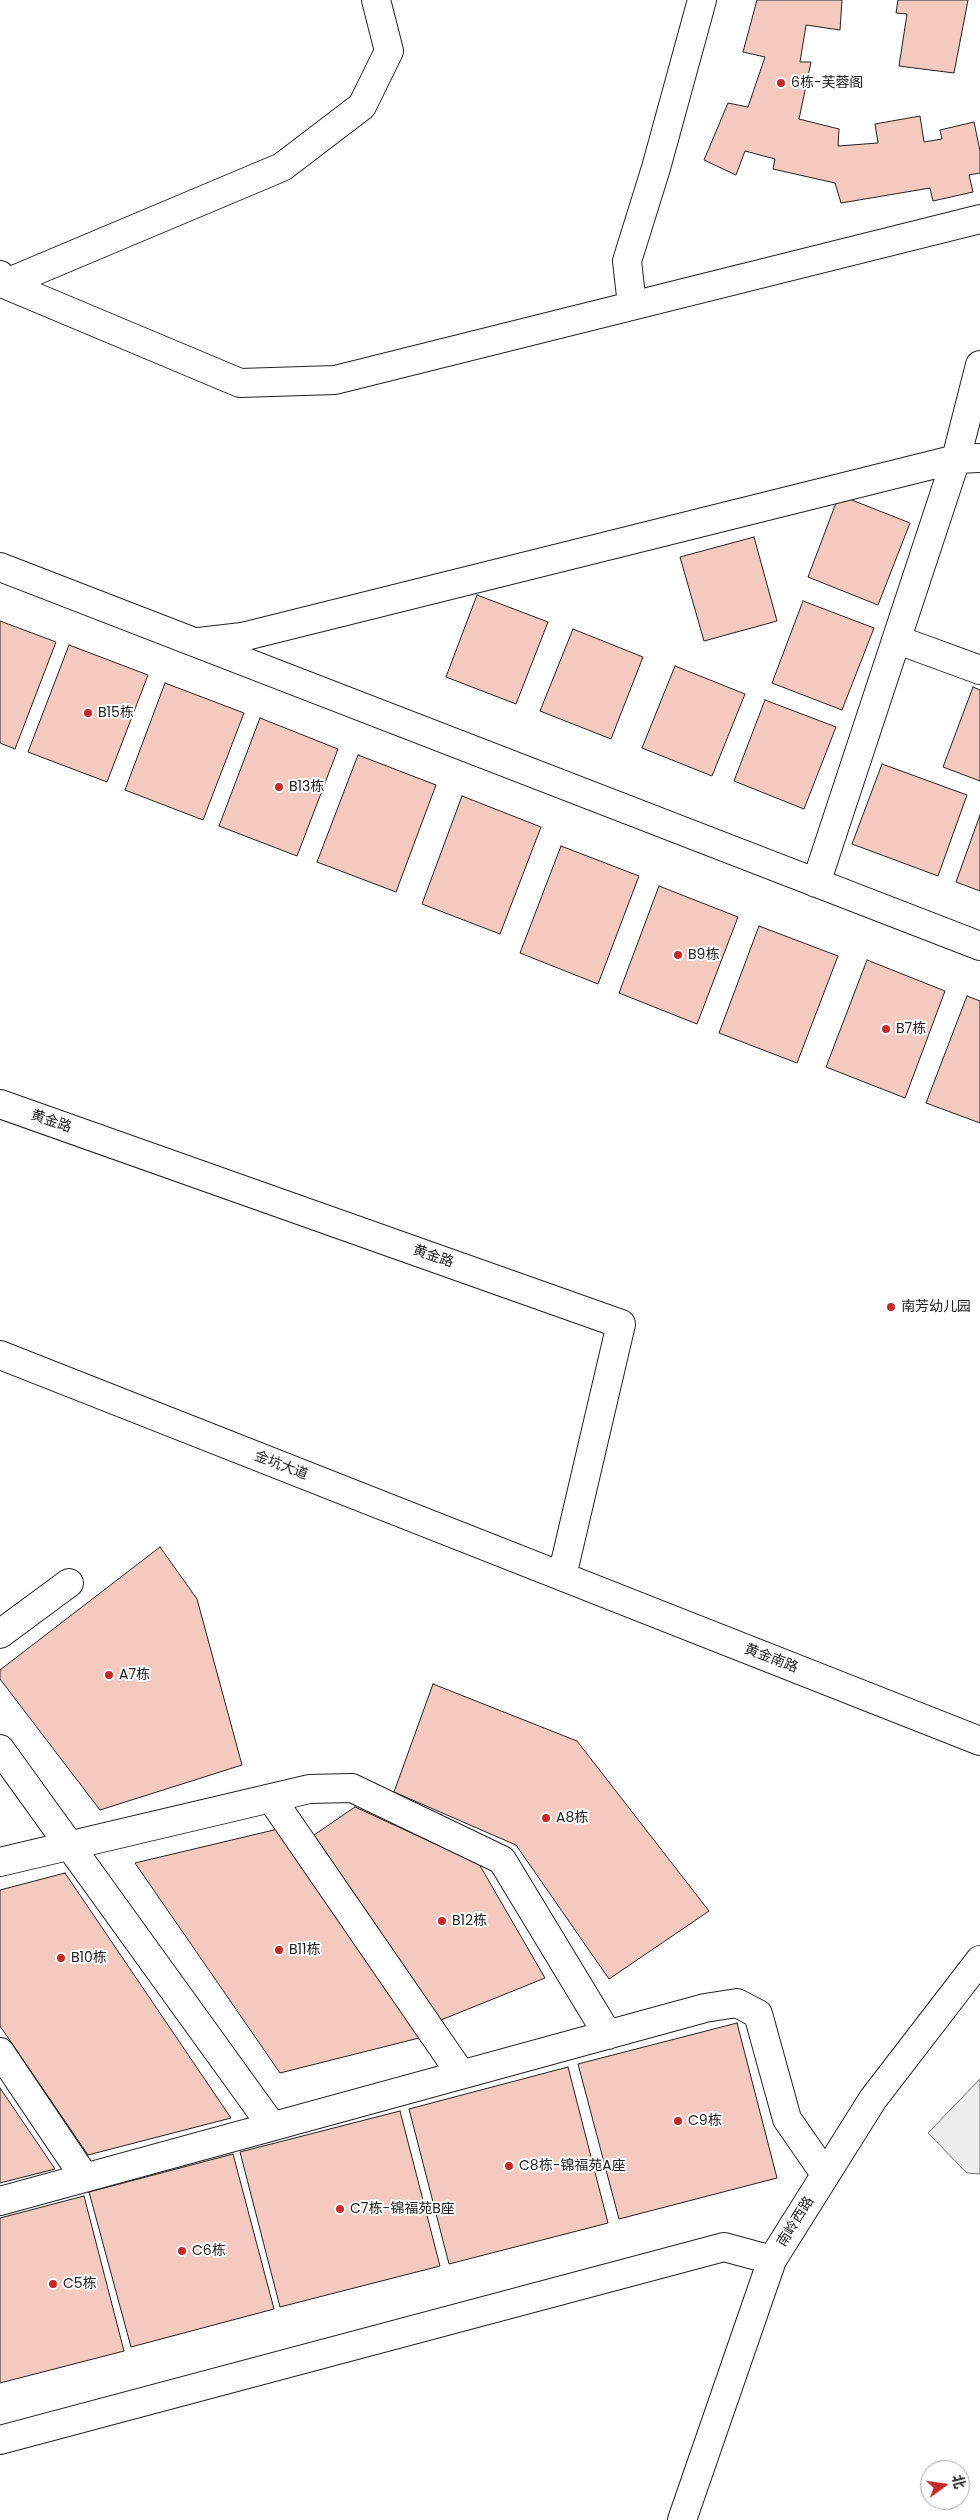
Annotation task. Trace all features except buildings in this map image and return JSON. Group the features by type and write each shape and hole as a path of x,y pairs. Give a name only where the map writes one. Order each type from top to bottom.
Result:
{"street":[{"path":"2,280 282,168 362,106 389,51 376,0"},
{"path":"632,305 627,261 656,168 702,0"},
{"path":"2,280 240,383 335,380 980,219"},
{"path":"816,883 898,640 968,458 980,365"},
{"path":"194,642 242,637 968,458"},
{"path":"0,567 980,946"},
{"path":"898,640 980,670"},
{"name":"黄金路","path":"0,1104 621,1324 562,1576"},
{"name":"金坑大道","path":"0,1355 562,1576"},
{"name":"黄金南路","path":"562,1576 980,1741"},
{"path":"0,1634 69,1583"},
{"path":"0,1749 272,2126"},
{"path":"0,1862 309,1789 352,1788 502,1860 608,2034"},
{"path":"271,1798 462,2074"},
{"name":"南岭西路","path":"682,2520 772,2260 873,2099 980,1960"},
{"path":"0,2201 608,2034 705,2008 736,2003 758,2014 788,2119 825,2174"},
{"path":"0,2052 85,2178"},
{"path":"0,2440 724,2247 772,2260"}],"shaded area":[{"path":"980,2079 980,2174 967,2173 928,2133"}],"place":[{"name":"6栋-芙蓉阁","path":"781,83"},
{"name":"B15栋","path":"88,713"},
{"name":"B13栋","path":"279,787"},
{"name":"B9栋","path":"678,955"},
{"name":"B7栋","path":"886,1029"},
{"name":"南芳幼儿园","path":"891,1307"},
{"name":"A7栋","path":"109,1675"},
{"name":"A8栋","path":"546,1818"},
{"name":"B12栋","path":"442,1921"},
{"name":"B11栋","path":"279,1950"},
{"name":"B10栋","path":"61,1958"},
{"name":"C9栋","path":"678,2121"},
{"name":"C8栋-锦福苑A座","path":"509,2166"},
{"name":"C7栋-锦福苑B座","path":"340,2209"},
{"name":"C6栋","path":"182,2251"},
{"name":"C5栋","path":"53,2284"}]}
